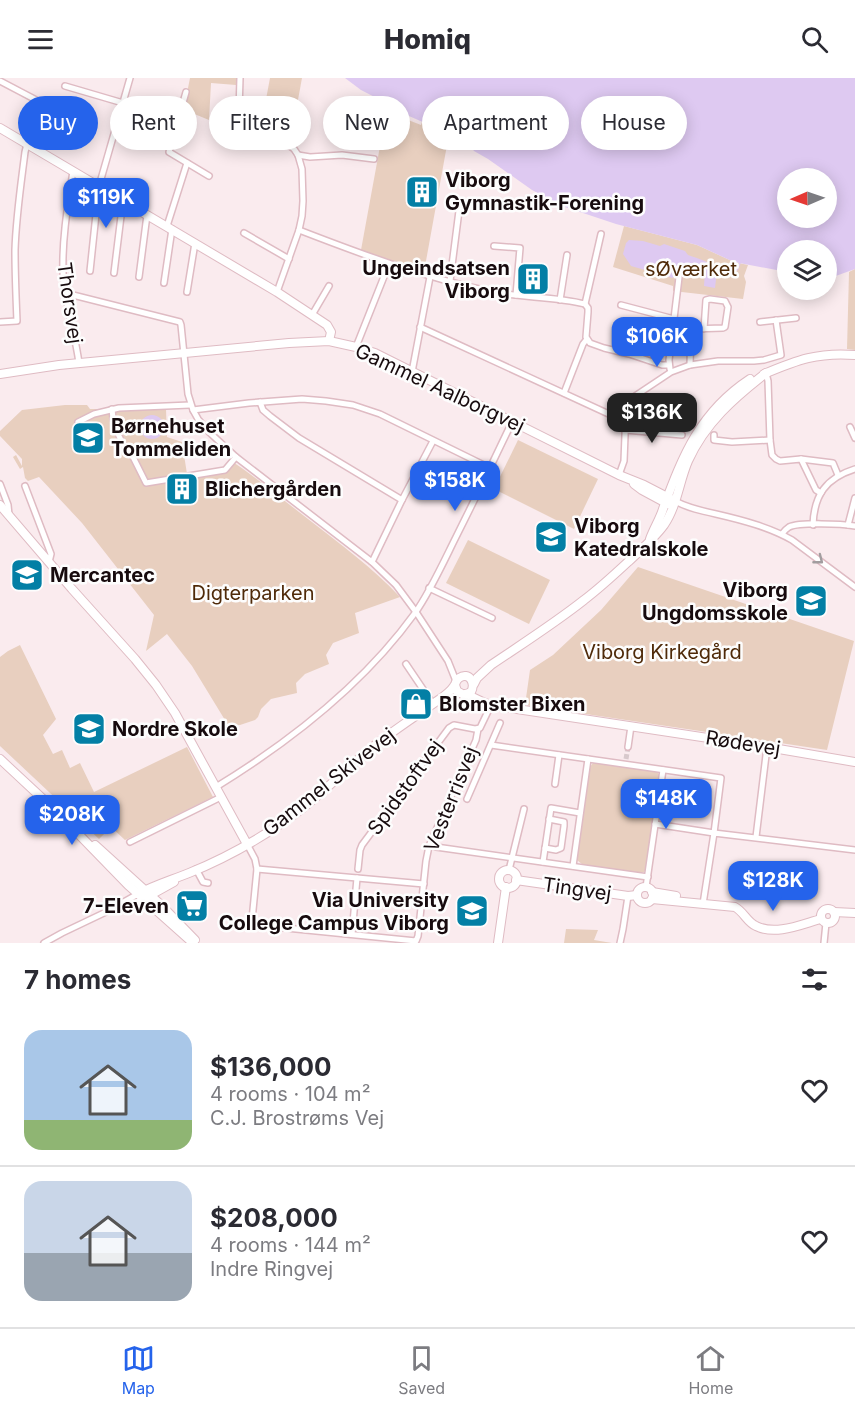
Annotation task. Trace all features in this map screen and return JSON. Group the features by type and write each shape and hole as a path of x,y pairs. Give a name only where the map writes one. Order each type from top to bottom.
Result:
{"street":[{"path":"125,96 130,78"},
{"path":"240,78 239,111 241,114 294,149 302,169 303,201 299,230 277,292"},
{"path":"0,81 29,96"},
{"path":"65,86 110,99"},
{"path":"186,92 169,152 209,176"},
{"path":"0,128 18,139"},
{"path":"90,271 99,186 110,148"},
{"path":"0,322 17,321 15,248 18,203 26,150"},
{"path":"37,150 277,292 329,328 330,341"},
{"path":"298,155 310,157 342,155 374,159"},
{"path":"302,169 310,157"},
{"path":"164,283 170,228 187,163"},
{"name":"Thorsvej","path":"73,171 63,246 63,272 79,363"},
{"path":"114,273 123,200"},
{"path":"450,281 460,203"},
{"path":"139,277 147,215"},
{"path":"299,230 430,277 490,291 585,304"},
{"path":"244,233 289,259"},
{"path":"601,234 585,304 588,308 587,339 594,345 662,365 669,365"},
{"path":"187,292 195,243"},
{"path":"494,246 520,248 516,295"},
{"path":"560,300 567,255"},
{"path":"356,347 389,264"},
{"path":"671,372 669,365 680,269"},
{"path":"412,372 430,277"},
{"path":"312,315 329,286"},
{"path":"65,293 178,321 181,325 192,408 198,419 236,457 372,562 396,585 461,680"},
{"path":"690,365 692,329 704,329 725,327 728,307 725,301 706,300 704,329"},
{"path":"621,305 674,319"},
{"path":"760,322 796,318"},
{"path":"619,476 624,461 626,410 629,402 635,396 671,372 690,365 718,361 754,362 781,355 776,320"},
{"path":"420,327 624,421"},
{"path":"564,393 587,339"},
{"name":"Gammel Aalborgvej","path":"0,374 59,365 330,341 375,353 619,476 644,485 670,501"},
{"name":"Gammel Skivevej","path":"437,702 468,690 491,665 585,599 650,540 670,501 684,455 705,421 731,393 752,377 803,359 855,355"},
{"name":"Gammel Aalborgvej","path":"0,369 59,365"},
{"path":"766,373 772,455 780,461 801,459 833,463 838,476"},
{"path":"78,422 94,414 119,408 192,408 302,399 326,401 353,405 380,414 490,468"},
{"path":"260,402 263,410 299,438 402,500"},
{"path":"112,409 119,436 146,483 225,470 236,457"},
{"path":"216,787 283,742 324,709 363,673 416,612 512,422"},
{"path":"850,427 855,438"},
{"path":"624,430 682,435"},
{"path":"714,435 714,440 732,442 770,440"},
{"path":"372,562 433,441"},
{"path":"801,459 816,490 821,493"},
{"path":"813,525 816,502 827,484 838,476 855,469"},
{"path":"0,484 9,515"},
{"path":"25,486 51,554 49,562"},
{"path":"782,534 792,526 852,525 855,498"},
{"path":"670,501 782,534 855,587"},
{"path":"0,505 135,658 175,713 255,859 257,869 252,915 254,924 352,934 357,878"},
{"path":"429,588 492,618"},
{"path":"406,664 437,702"},
{"name":"Gammel Skivevej","path":"44,943 106,912 122,908 145,894 247,844 296,814 373,746 437,702 461,680 491,665"},
{"path":"461,680 471,679 468,690"},
{"path":"461,680 456,689 468,690 491,705 482,726 478,729"},
{"name":"Rødevej","path":"491,705 855,762"},
{"path":"468,799 500,723"},
{"name":"Spidstoftvej","path":"358,869 362,845 449,728 456,725 478,729"},
{"path":"628,747 631,726"},
{"name":"Vesterrisvej","path":"352,934 416,940 429,846 476,740 478,729"},
{"path":"491,745 588,759 626,761 663,770 721,778 704,901"},
{"path":"756,837 767,747"},
{"path":"555,784 560,754"},
{"path":"0,759 198,943"},
{"path":"573,866 588,759"},
{"path":"663,770 648,877 650,893 646,902 638,899 639,890 650,893 704,901 739,903 756,920 765,924 822,919 831,922 834,915 832,909 822,910 822,919 824,943"},
{"path":"130,842 221,797"},
{"path":"543,862 551,808 580,813"},
{"path":"509,870 524,809"},
{"path":"545,848 556,850 561,848 564,822 549,819"},
{"path":"655,824 855,850"},
{"path":"436,847 648,877"},
{"path":"257,869 424,884"},
{"path":"509,870 516,875 516,880 513,886 506,887 501,884 499,878 504,871 509,870"},
{"path":"193,871 202,882 208,883"},
{"name":"Tingvej","path":"516,880 628,896 637,895"},
{"path":"498,943 506,887"},
{"path":"145,894 194,943"},
{"path":"620,943 628,896"},
{"path":"834,915 855,913"},
{"path":"834,915 855,919"}],"green space":[{"path":"190,78 237,78 236,85 211,83 209,120 197,115 197,96 186,96"},
{"path":"270,78 302,78 299,96 267,96"},
{"path":"410,121 421,125 422,122 422,150 446,150 424,272 361,250 379,150 410,150"},
{"name":"sØværket","path":"624,226 697,245 734,262 748,265 744,276 746,282 743,299 673,291 673,286 613,267"},
{"path":"855,269 855,350 847,349 849,272"},
{"name":"Digterparken","path":"87,405 90,409 166,409 167,437 182,442 187,474 223,469 230,460 356,556 400,597 355,613 359,633 333,643 326,655 329,664 305,674 296,683 297,693 271,699 261,709 255,720 240,725 228,725 192,666 167,634 146,651 154,615 82,523 39,477 28,481 25,478 23,467 20,469 13,457 16,455 22,466 22,459 0,436 0,431 22,410"},
{"path":"518,440 598,479 574,529 494,489"},
{"path":"468,540 550,580 529,624 446,583"},
{"name":"Viborg Kirkegård","path":"638,567 854,641 827,750 525,705 530,670 553,655 601,610"},
{"path":"20,645 56,719 43,735 53,754 62,750 70,768 80,763 94,792 187,747 213,797 125,840 111,827 99,839 0,746 0,657"},
{"path":"593,763 657,772 660,775 647,868 644,872 583,865 577,860 590,767"},
{"path":"566,929 598,930 594,940 612,943 564,943"}],"shaded area":[{"path":"345,78 855,78 855,269 837,276 837,240 777,240 777,270 734,262 697,245 616,224 565,207 532,190 473,150 569,150 569,96 422,96 422,122 410,116 410,96 373,96"},
{"path":"629,240 660,246 664,244 685,251 688,255 708,263 717,271 715,288 704,286 705,271 676,267 673,278 631,266 623,254"},
{"path":"152,415 160,419 164,427 160,435 152,439 144,435 140,427 144,419"}],"waterway":[{"path":"715,269 722,266 737,270 740,263"}],"tunnel":[{"path":"626,759 628,747"}],"place":[{"name":"Viborg Gymnastik-Forening","path":"422,192"},
{"name":"Ungeindsatsen Viborg","path":"533,279"},
{"name":"Børnehuset Tommeliden","path":"88,438"},
{"name":"Blichergården","path":"182,489"},
{"name":"Viborg Katedralskole","path":"551,537"},
{"name":"Mercantec","path":"27,575"},
{"name":"Viborg Ungdomsskole","path":"811,601"},
{"name":"Blomster Bixen","path":"416,704"},
{"name":"Nordre Skole","path":"89,729"},
{"name":"7-Eleven","path":"192,906"},
{"name":"Via University College Campus Viborg","path":"472,911"}]}
